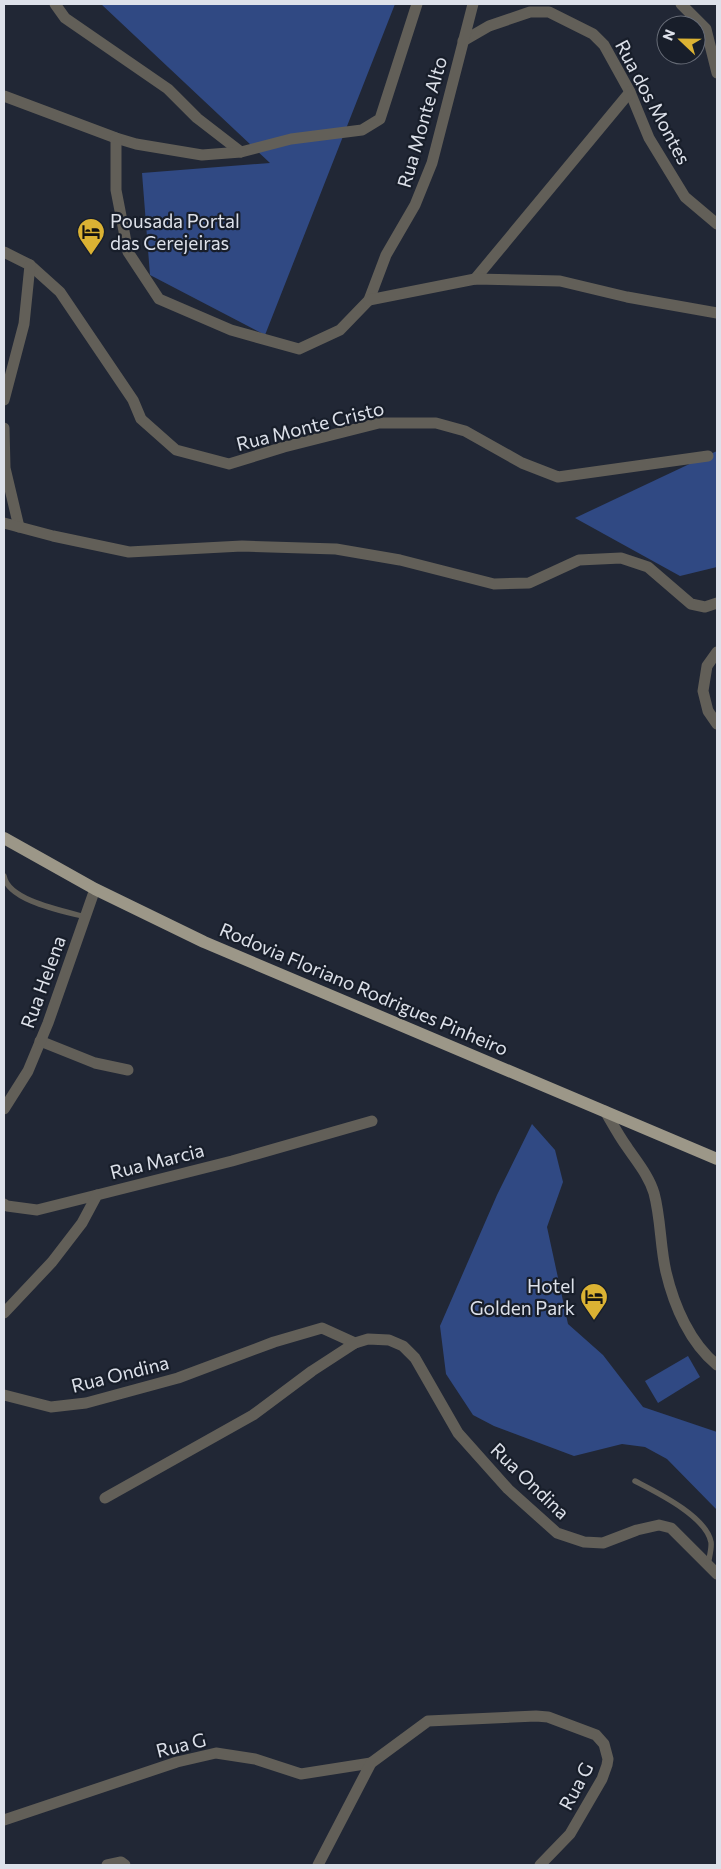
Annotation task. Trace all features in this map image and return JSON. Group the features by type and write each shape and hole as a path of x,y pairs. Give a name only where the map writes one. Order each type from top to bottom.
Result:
{"main road":[{"name":"Rodovia Floriano Rodrigues Pinheiro","path":"4,838 95,890 204,942 717,1160"}],"street":[{"path":"55,4 65,18 168,89 197,118 241,152"},
{"path":"4,96 136,144 202,155 241,152 291,139 362,130 380,119 417,4"},
{"name":"Rua Monte Alto","path":"369,300 386,255 415,205 432,163 472,4"},
{"path":"681,4 706,29 717,73"},
{"name":"Rua dos Montes","path":"463,41 489,26 530,12 550,12 593,34 604,45 630,92 649,138 685,196 717,224"},
{"path":"475,279 630,92"},
{"path":"116,138 116,190 128,252 159,300 231,330 299,349 340,330 369,300 475,279 560,281 627,297 717,313"},
{"name":"Rua Monte Cristo","path":"4,252 30,265 60,292 133,400 141,419 176,450 229,464 284,447 379,423 436,423 465,431 522,463 558,477 708,456"},
{"path":"4,400 24,324 30,265"},
{"path":"4,428 5,468 19,527"},
{"path":"4,522 129,552 242,546 336,549 400,560 494,584 529,583 579,560 621,558 648,568 692,604 705,607 717,603"},
{"path":"717,652 707,666 703,691 708,711 717,724"},
{"name":"Rua Helena","path":"4,1109 28,1071 95,890"},
{"path":"40,1041 95,1064 128,1070"},
{"path":"604,1111 644,1171 653,1191 659,1214 666,1272 678,1312 692,1334 717,1365"},
{"name":"Rua Marcia","path":"4,1312 52,1262 82,1223 97,1194 232,1161 372,1121"},
{"path":"4,1204 37,1210 97,1194"},
{"name":"Rua Ondina","path":"4,1395 51,1407 86,1403 178,1378 274,1342 322,1328 355,1343"},
{"name":"Rua Ondina","path":"105,1498 253,1415 312,1371 355,1343 368,1339 389,1340 403,1346 415,1358 458,1433 508,1489 557,1533 584,1542 603,1543 637,1530 660,1525 671,1528 717,1574"},
{"name":"Rua G","path":"4,1820 177,1762 216,1753 255,1759 301,1774 371,1763 428,1721 548,1717 596,1735 604,1744 608,1766 570,1834 540,1865"},
{"path":"318,1865 371,1763"},
{"path":"107,1865 121,1862 126,1865"}],"lane":[{"path":"4,876 9,888 21,896 34,902 86,917"},
{"path":"635,1481 680,1505 703,1527 711,1542 708,1565"}],"shaded area":[{"path":"101,4 395,4 265,335 150,275 142,173 270,163"},
{"path":"717,451 717,567 680,576 575,518"},
{"path":"532,1124 555,1150 563,1182 547,1227 568,1324 603,1355 643,1407 717,1432 717,1510 667,1459 645,1447 622,1444 574,1456 494,1426 473,1415 446,1374 440,1326 497,1195"},
{"path":"688,1356 700,1377 658,1403 645,1381"}],"place":[{"name":"Pousada Portal das Cerejeiras","path":"91,256"},
{"name":"Hotel Golden Park","path":"594,1321"}]}
